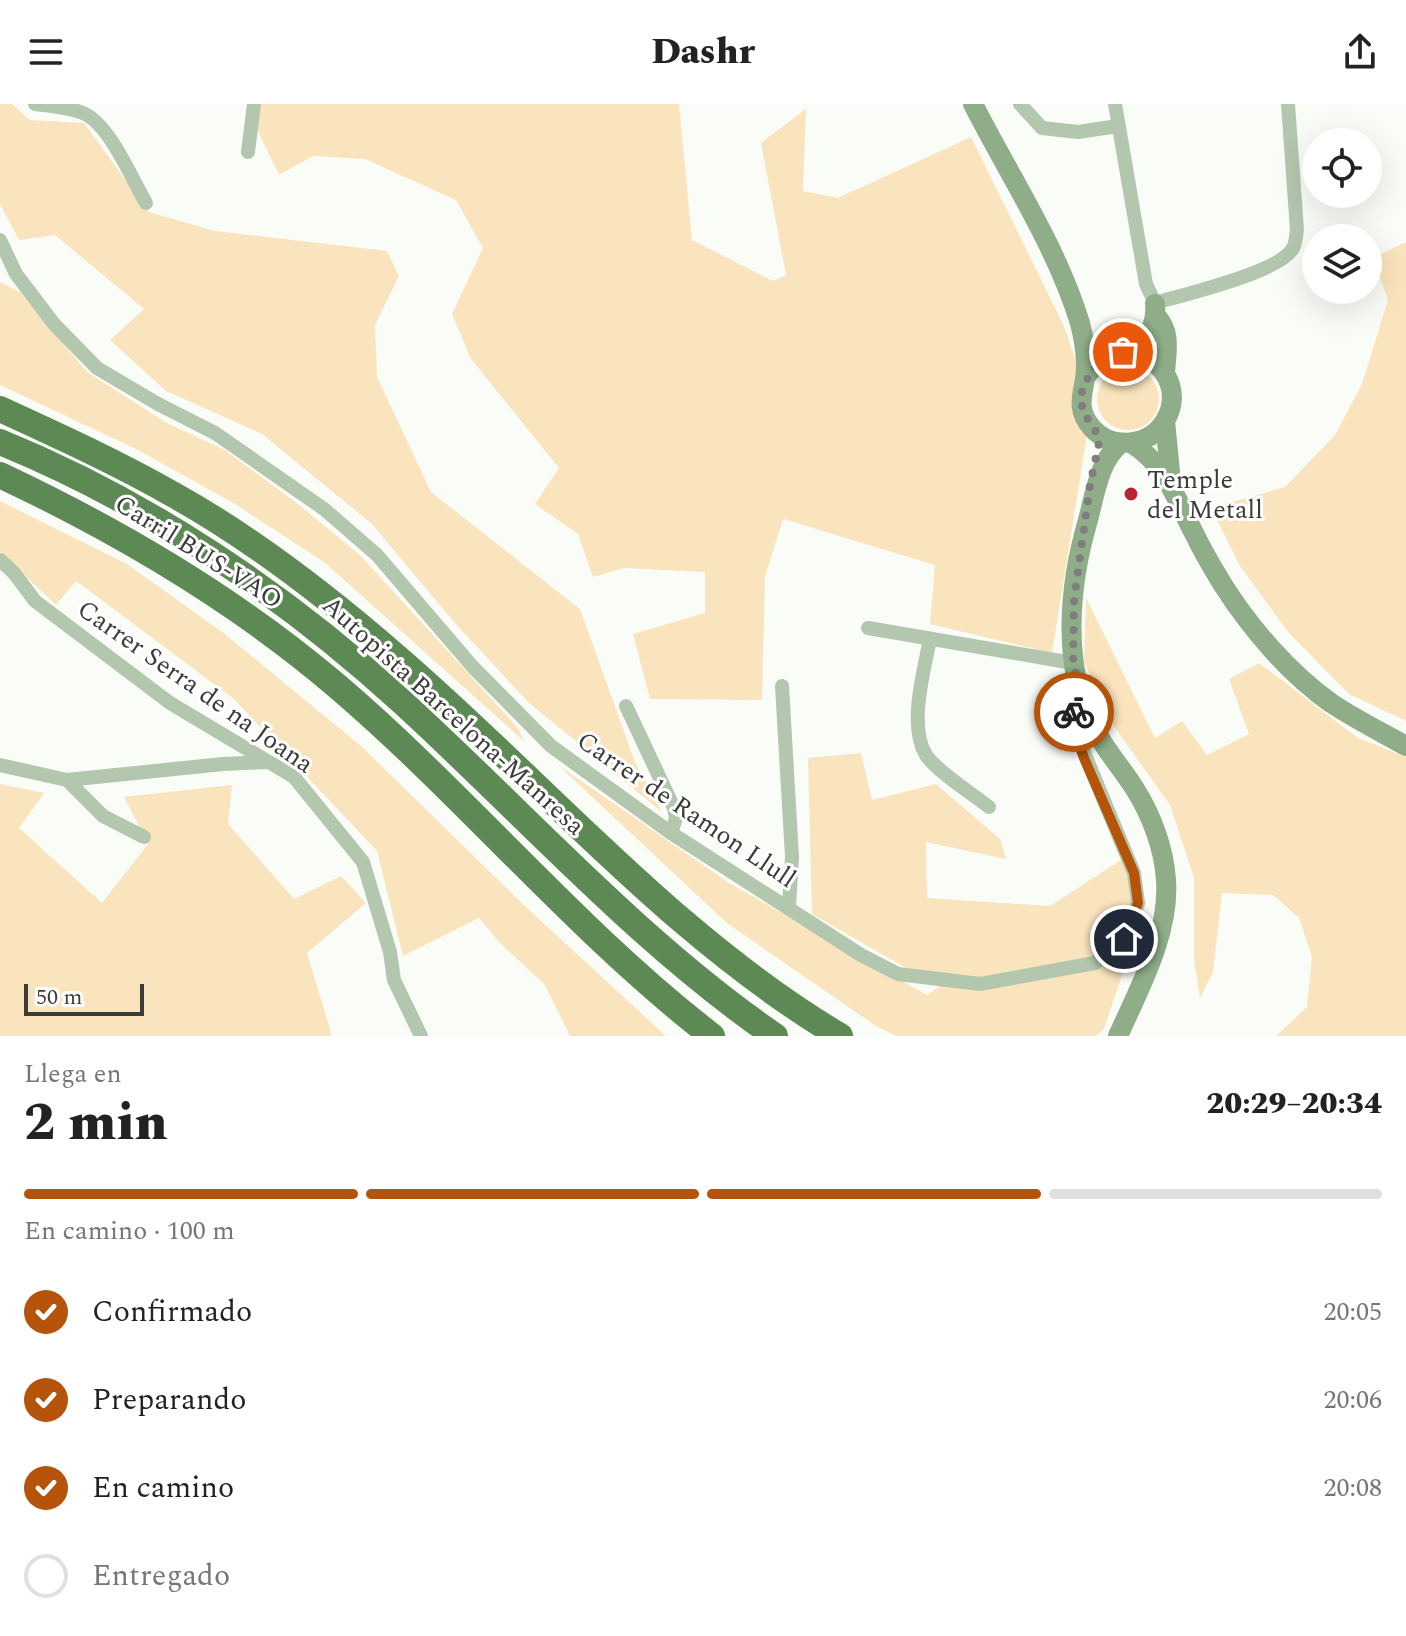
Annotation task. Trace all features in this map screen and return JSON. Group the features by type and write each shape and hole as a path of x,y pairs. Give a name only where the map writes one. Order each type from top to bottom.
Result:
{"highway":[{"name":"Autopista Barcelona-Manresa","path":"0,409 70,441 175,496 242,537 308,585 423,680 692,930 755,980 840,1036"},
{"name":"Carril BUS-VAO","path":"0,442 140,511 250,580 365,669 664,948 775,1036"},
{"path":"0,475 73,509 145,549 275,635 389,732 595,936 655,991 712,1036"}],"main road":[{"path":"973,104 1065,280 1081,326 1086,362 1082,410 1099,443 1074,600 1073,663 1094,728 1149,815 1166,877 1167,898 1156,944 1118,1036"},
{"path":"1135,353 1149,335 1156,309"},
{"path":"1156,309 1167,335 1165,374 1171,402 1165,421 1172,486"},
{"path":"1081,326 1103,349 1113,354"},
{"path":"1085,378 1097,363 1113,354 1135,353 1151,359 1165,374"},
{"path":"1085,530 1103,468 1112,450 1151,435 1165,421"},
{"path":"1096,432 1110,440 1126,443 1153,459 1172,486 1196,538 1224,587 1303,681 1330,702 1406,746"}],"street":[{"path":"35,104 62,107 87,115 112,142 146,203"},
{"path":"248,152 254,104"},
{"path":"1020,104 1042,128 1078,132 1118,126"},
{"path":"1115,104 1146,284 1156,309 1277,263 1293,249 1297,230 1288,104"},
{"name":"Carrer de Ramon Llull","path":"0,240 16,274 54,324 97,368 215,433 324,509 377,555 481,676 551,746 671,833 861,955 898,974 980,984 1095,963 1124,939 1138,903 1134,873 1071,721 1075,708 1083,700"},
{"name":"Carrer Serra de na Joana","path":"0,560 35,601 170,703 294,777 363,862 390,952 394,980 421,1036"},
{"path":"868,628 1073,663"},
{"path":"930,639 920,692 918,733 927,756 989,807"},
{"path":"782,686 792,857 789,906"},
{"path":"626,706 674,808 676,818 671,833"},
{"path":"0,765 67,780 268,762"},
{"path":"67,780 103,816 144,837"}],"shaded area":[{"path":"0,104 12,104 30,120 84,123 149,212 215,231 387,251 399,276 375,325 377,377 431,492 580,609 635,762 662,812 528,702 454,622 372,524 262,434 166,391 110,340 144,309 55,235 19,240 0,204"},
{"path":"261,104 679,104 692,240 773,281 786,275 761,143 806,109 803,191 838,198 971,137 1063,324 1079,369 1088,429 1052,653 930,624 935,565 783,519 765,577 762,700 650,699 633,634 705,613 705,572 624,568 593,577 578,534 535,504 559,468 471,359 452,314 483,248 456,200 365,159 313,156 279,175 256,127"},
{"path":"1406,242 1406,721 1349,694 1288,632 1240,566 1211,508 1285,487 1335,435 1362,384 1388,300 1382,283 1382,254"},
{"path":"0,282 20,292 87,372 167,423 225,450 360,555 518,728 524,741 324,562 235,504 138,450 0,385"},
{"path":"1128,368 1150,377 1159,399 1150,421 1128,430 1106,421 1097,399 1106,377"},
{"path":"0,501 127,564 226,635 361,746 528,909 666,1036 570,1036 545,985 499,942 479,918 403,956 377,851 234,699 76,581 56,605 0,552"},
{"path":"1086,598 1155,738 1182,721 1207,755 1249,734 1229,679 1259,663 1358,738 1406,757 1406,1036 1276,1036 1307,1007 1312,957 1299,918 1273,895 1222,893 1213,972 1200,998 1194,960 1194,878 1170,805 1115,728 1084,661"},
{"path":"861,753 872,800 936,784 1000,839 1006,859 926,842 927,898 1050,906 1121,860 1146,903 1104,1029 1096,1036 896,1036 876,1026 728,924 558,765 729,883 927,995 939,987 812,914 808,758"},
{"path":"0,784 44,793 19,828 102,903 148,844 124,797 232,785 228,824 294,899 341,876 366,903 307,953 332,1036 0,1036"}],"way so far":[{"path":"1074,712 1083,700 1073,663 1074,600 1099,443 1082,410 1082,388 1085,378 1097,363 1123,352"}],"place":[{"name":"Temple del Metall","path":"1131,494"}],"route":[{"path":"1074,712 1071,721 1084,758 1134,873 1138,903 1124,939"}]}
